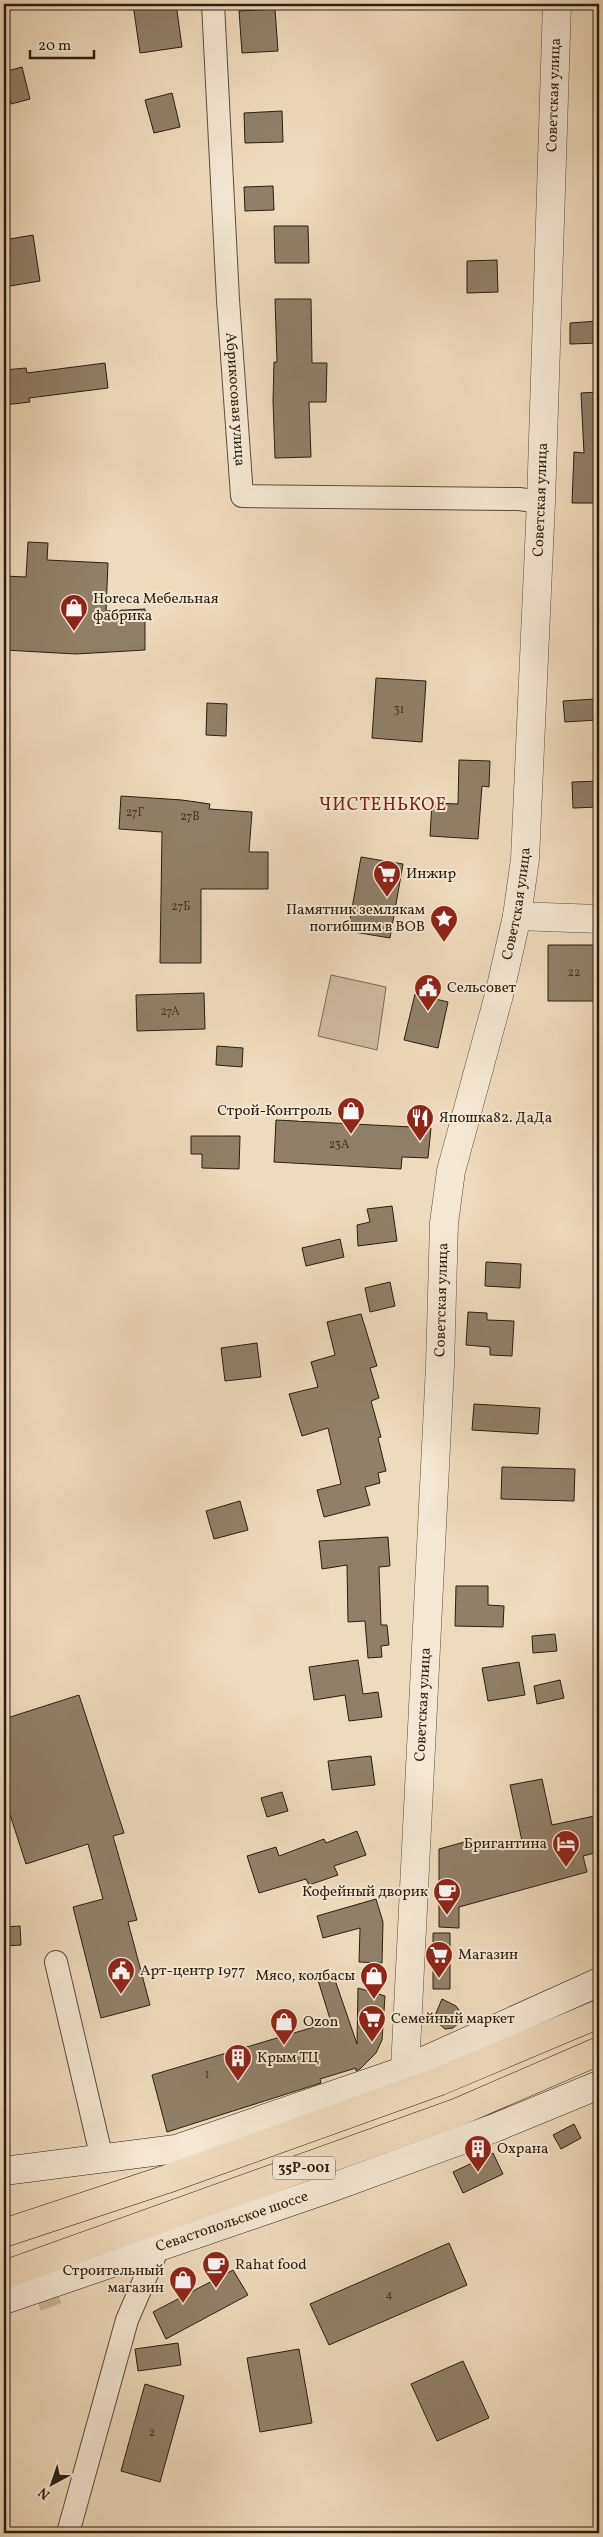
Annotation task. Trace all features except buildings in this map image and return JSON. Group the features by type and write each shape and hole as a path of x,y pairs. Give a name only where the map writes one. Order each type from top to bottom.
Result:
{"main road":[{"name":"35Р-001","path":"4,2234 167,2179 440,2081 599,2014"},
{"name":"35Р-001","path":"4,2275 456,2113 599,2051"}],"street":[{"name":"Абрикосовая улица","path":"213,4 228,300 242,496 519,499 541,502"},
{"name":"Советская улица","path":"417,2064 408,2035 440,1366 444,1223 452,1171 510,943 526,910 524,859 541,502 557,4"},
{"path":"526,910 599,919"},
{"path":"56,1962 102,2159"},
{"path":"4,2171 176,2149 378,2080 599,1982"},
{"path":"378,2080 397,2057 408,2035"},
{"name":"Севастопольское шоссе","path":"4,2300 492,2129 599,2085"},
{"path":"68,2533 127,2320 159,2246"},
{"path":"129,2257 140,2265 145,2279"}],"shaded area":[{"path":"331,975 386,987 377,1050 318,1036"}],"tunnel":[{"path":"45,2290 51,2307"}],"place":[{"name":"Horeca Мебельная фабрика","path":"74,632"},
{"name":"Инжир","path":"387,898"},
{"name":"Памятник землякам погибшим в ВОВ","path":"444,943"},
{"name":"Сельсовет","path":"428,1012"},
{"name":"Строй-Контроль","path":"351,1135"},
{"name":"Япошка82. ДаДа","path":"420,1142"},
{"name":"Бригантина","path":"566,1868"},
{"name":"Кофейный дворик","path":"447,1916"},
{"name":"Магазин","path":"439,1979"},
{"name":"Арт-центр 1977","path":"121,1995"},
{"name":"Мясо, колбасы","path":"374,2000"},
{"name":"Семейный маркет","path":"372,2043"},
{"name":"Ozon","path":"284,2046"},
{"name":"Крым ТЦ","path":"238,2082"},
{"name":"Охрана","path":"478,2173"},
{"name":"Rahat food","path":"216,2289"},
{"name":"Строительный магазин","path":"183,2304"}],"district":[{"name":"ЧИСТЕНЬКОЕ","path":"383,805"}]}
